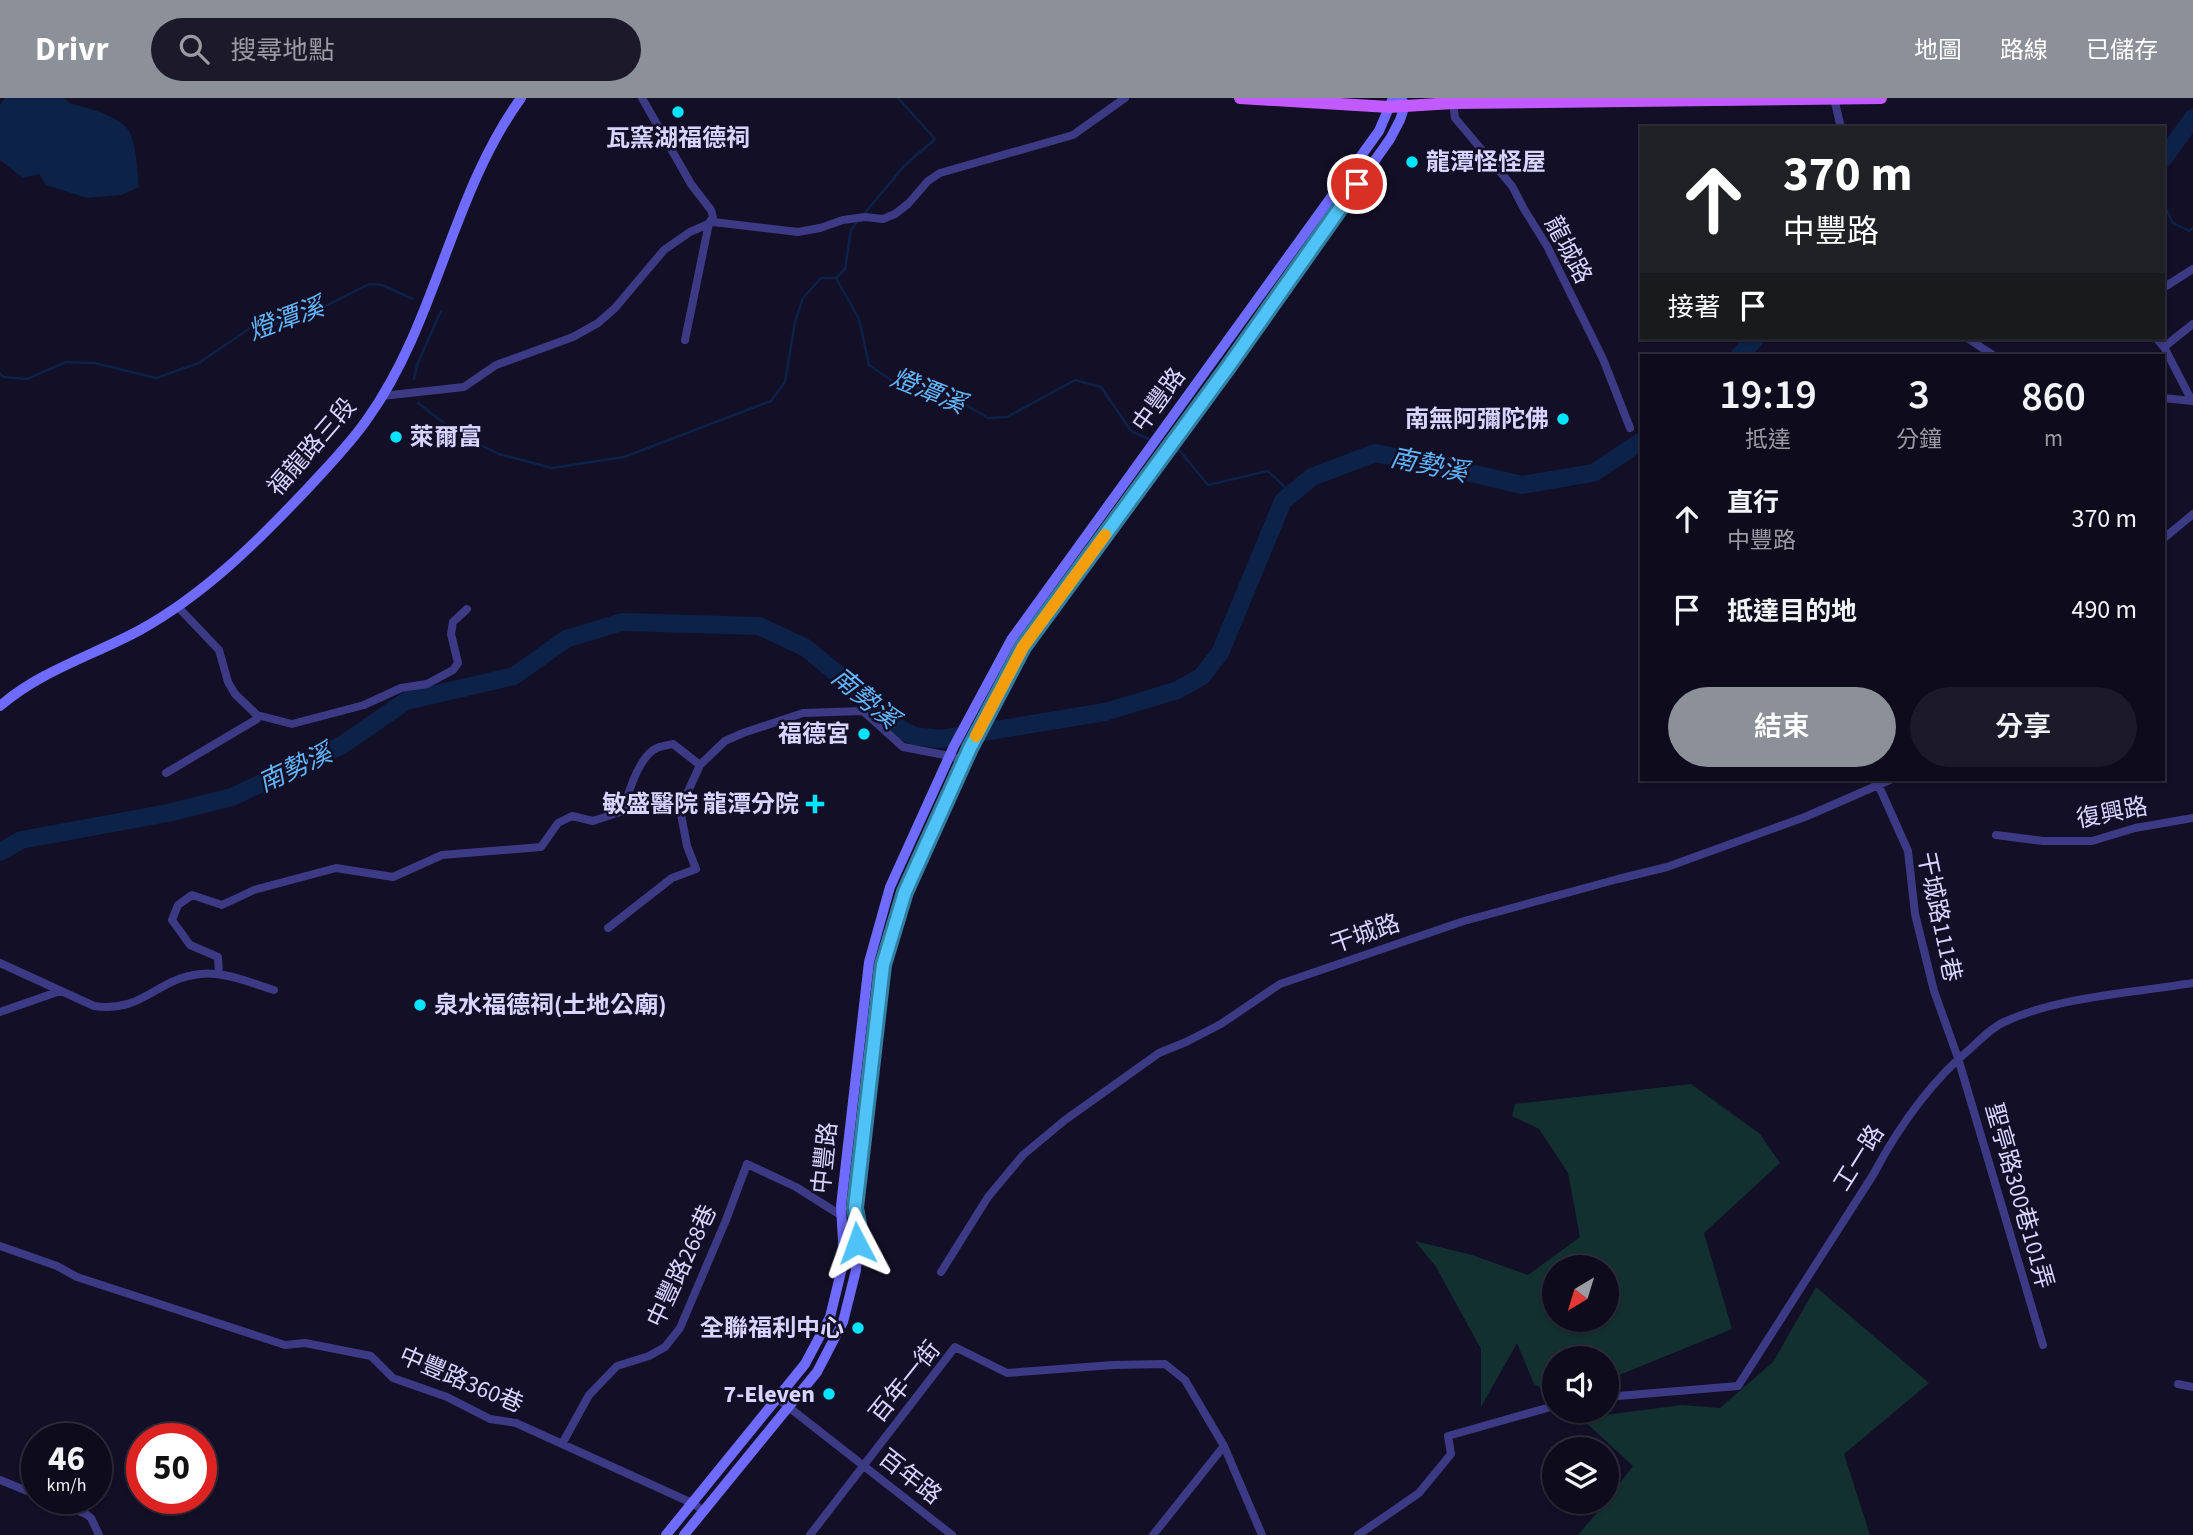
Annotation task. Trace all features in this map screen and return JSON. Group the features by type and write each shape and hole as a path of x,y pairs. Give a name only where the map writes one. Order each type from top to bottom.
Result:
{"main road":[{"name":"福龍路三段","path":"0,706 22,690 178,607 225,571 338,456 382,396 421,315 481,164 521,98"},
{"path":"1240,98 1453,103 1881,98"},
{"name":"中豐路","path":"666,1535 805,1364 830,1317 842,1268 842,1193 869,962 890,887 967,720 1011,640 1379,131 1391,102"},
{"name":"中豐路","path":"684,1535 817,1372 843,1322 856,1270 858,1224 855,1208 883,965 905,892 970,748 1023,647 1390,139 1400,120 1403,102"},
{"path":"1110,502 1123,511"}],"street":[{"path":"642,98 713,217 709,223 685,340"},
{"path":"382,396 464,387 496,365 573,337 598,323 615,308 664,250 709,223 798,232 865,217 883,219 908,204 928,181 940,173 1073,135 1125,98"},
{"path":"1834,99 1841,126"},
{"name":"龍城路","path":"1453,103 1455,118 1512,186 1547,246 1603,359 1630,428"},
{"path":"2165,287 2193,269"},
{"path":"2164,347 2193,324"},
{"path":"1970,340 1991,354"},
{"path":"2158,340 2192,401"},
{"path":"2165,398 2192,401"},
{"path":"2165,537 2193,514"},
{"path":"178,607 219,650 228,682 235,694 257,715 292,724 364,705 401,688 427,684 453,670 458,663 451,634 453,622 467,610"},
{"path":"608,928 672,878 696,869 687,846 681,809 700,765 725,741 803,713 863,711 903,747 952,751 964,761"},
{"path":"166,773 257,719 257,715"},
{"path":"219,974 218,957 190,946 172,920 178,905 192,895 222,905 254,890 336,868 393,877 442,855 541,847 558,823 572,816 593,821 623,811 627,795 644,759 655,748 673,744 700,765"},
{"name":"干城路","path":"941,1272 988,1197 1023,1155 1065,1120 1159,1052 1221,1024 1280,984 1464,921 1667,867 1805,817 1886,781"},
{"name":"干城路111巷","path":"1878,784 1908,851 1915,914 1934,991 1958,1058"},
{"name":"復興路","path":"1996,835 2043,841 2092,841 2134,828 2193,818"},
{"path":"0,963 94,1006 116,1008 141,1000 167,983 201,974 219,974 274,990"},
{"name":"工一路","path":"1619,1396 1738,1386 1873,1175 1891,1141 1931,1087 1958,1058 1989,1031 2035,1011 2083,1000 2193,983"},
{"path":"0,1012 60,991"},
{"name":"聖亭路300巷101弄","path":"1958,1058 2043,1345"},
{"name":"中豐路268巷","path":"562,1444 589,1395 617,1366 649,1356 665,1347 680,1328 747,1164 796,1187 842,1216"},
{"name":"中豐路360巷","path":"0,1246 57,1266 87,1281 285,1345 304,1343 371,1356 393,1378 447,1397 490,1419 516,1423 692,1503 704,1511"},
{"name":"百年一街","path":"810,1535 955,1347 1007,1373 1165,1364 1185,1380 1224,1446"},
{"path":"2178,1384 2193,1387"},
{"name":"百年路","path":"777,1398 952,1535"},
{"path":"1358,1535 1419,1493 1451,1454 1448,1436 1542,1409"},
{"path":"1153,1535 1224,1446 1262,1535"},
{"path":"0,1480 21,1489"},
{"path":"86,1514 91,1518 99,1535"}],"green space":[{"path":"1691,1084 1760,1134 1780,1163 1704,1233 1732,1329 1619,1375 1619,1346 1542,1346 1542,1389 1534,1384 1517,1343 1481,1407 1481,1349 1436,1267 1415,1241 1472,1255 1528,1275 1542,1265 1542,1332 1619,1332 1619,1255 1555,1255 1580,1237 1568,1173 1539,1129 1512,1116 1515,1104"},
{"path":"1816,1287 1929,1383 1844,1454 1870,1535 1578,1535 1596,1514 1619,1514 1619,1485 1633,1466 1619,1453 1619,1437 1602,1437 1586,1423 1619,1423 1619,1413 1682,1405 1720,1408 1773,1362"}],"water":[{"path":"5,98 64,98 69,103 118,121 131,136 139,187 121,195 87,198 46,185 39,174 23,178 0,160 0,105"}],"waterway":[{"name":"燈潭溪","path":"864,214 904,166 935,139 898,98"},
{"name":"南勢溪","path":"2165,156 2193,118"},
{"path":"2165,207 2173,223 2189,231 2193,228"},
{"name":"燈潭溪","path":"858,221 851,230 845,269 836,278 859,319 869,365 894,382 951,396 988,418 1007,417 1075,380 1101,387 1131,431 1149,439"},
{"path":"418,403 458,434 499,454 552,468 624,457 771,401 785,382 795,322 803,298 821,278 836,278"},
{"name":"燈潭溪","path":"0,373 3,377 27,379 66,362 95,363 156,378 199,363 253,326 294,322 369,284 382,285 413,299"},
{"name":"燈潭溪","path":"414,379 417,365 441,311"},
{"name":"南勢溪","path":"1741,354 1754,340"},
{"name":"南勢溪","path":"0,852 21,840 168,813 232,797 342,745 406,701 514,676 566,639 622,622 759,626 806,648 868,699 890,723 914,736 941,739 1105,712 1178,690 1202,676 1220,653 1283,501 1312,477 1375,453 1522,485 1593,473 1640,442"},
{"name":"燈潭溪","path":"1160,443 1164,445"},
{"name":"燈潭溪","path":"1175,449 1180,451 1208,485 1268,471 1292,494"}],"slow traffic":[{"path":"976,736 1023,647 1105,535"}],"place":[{"name":"瓦窯湖福德祠","path":"678,112"},
{"name":"龍潭怪怪屋","path":"1412,162"},
{"name":"南無阿彌陀佛","path":"1563,419"},
{"name":"萊爾富","path":"396,437"},
{"name":"福德宮","path":"864,734"},
{"name":"敏盛醫院 龍潭分院","path":"815,804"},
{"name":"泉水福德祠(土地公廟)","path":"420,1005"},
{"name":"全聯福利中心","path":"858,1328"},
{"name":"7-Eleven","path":"829,1394"}],"route":[{"path":"857,1243 855,1208 883,965 905,892 965,757 1023,647 1228,367 1357,184"}]}
